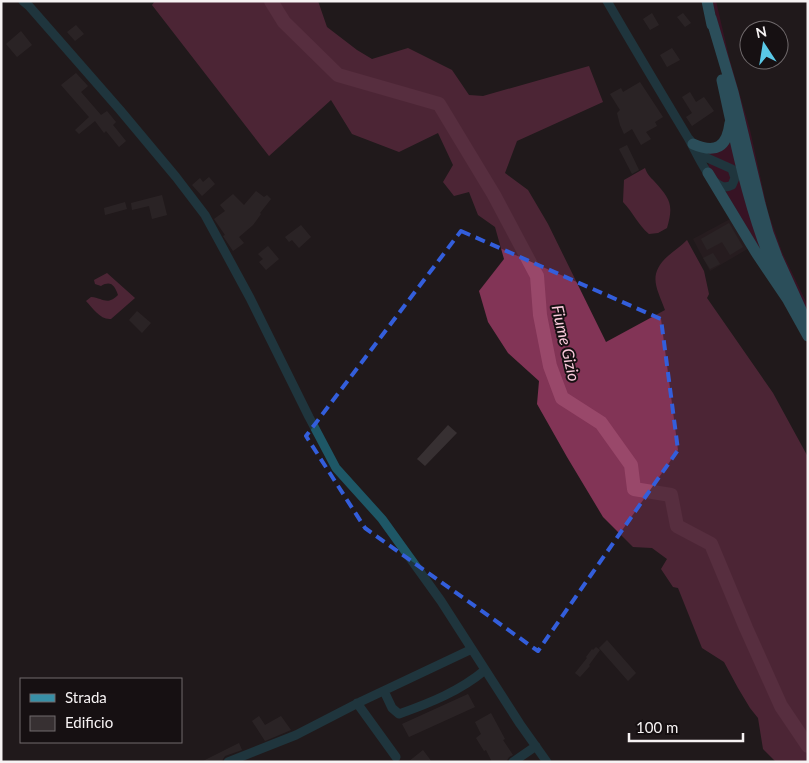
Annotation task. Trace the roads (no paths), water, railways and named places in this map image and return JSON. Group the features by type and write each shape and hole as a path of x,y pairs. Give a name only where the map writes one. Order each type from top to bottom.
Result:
{"main road":[{"path":"707,1 733,92 768,233 783,271 808,324"},
{"path":"711,18 731,119 757,226 770,261 788,300 808,336"},
{"path":"691,142 706,148 719,147 728,137 731,119"},
{"path":"708,173 757,254 788,300"}],"street":[{"path":"23,1 120,110 206,215 336,468 382,519 441,601 520,724 547,762"},
{"path":"607,1 713,181 723,187 730,186 735,180 732,169 705,157 691,142"},
{"path":"228,762 296,735 357,703 472,649"},
{"path":"384,691 392,708 399,714 430,703 472,681 485,670"},
{"path":"357,703 396,757"},
{"path":"513,762 536,746"}],"waterway":[{"name":"Fiume Gizio","path":"271,1 284,22 338,75 439,104 494,195 537,276 540,315 550,366 562,398 601,423 631,465 634,489 671,495 677,526 711,544 781,706 808,746"}]}
